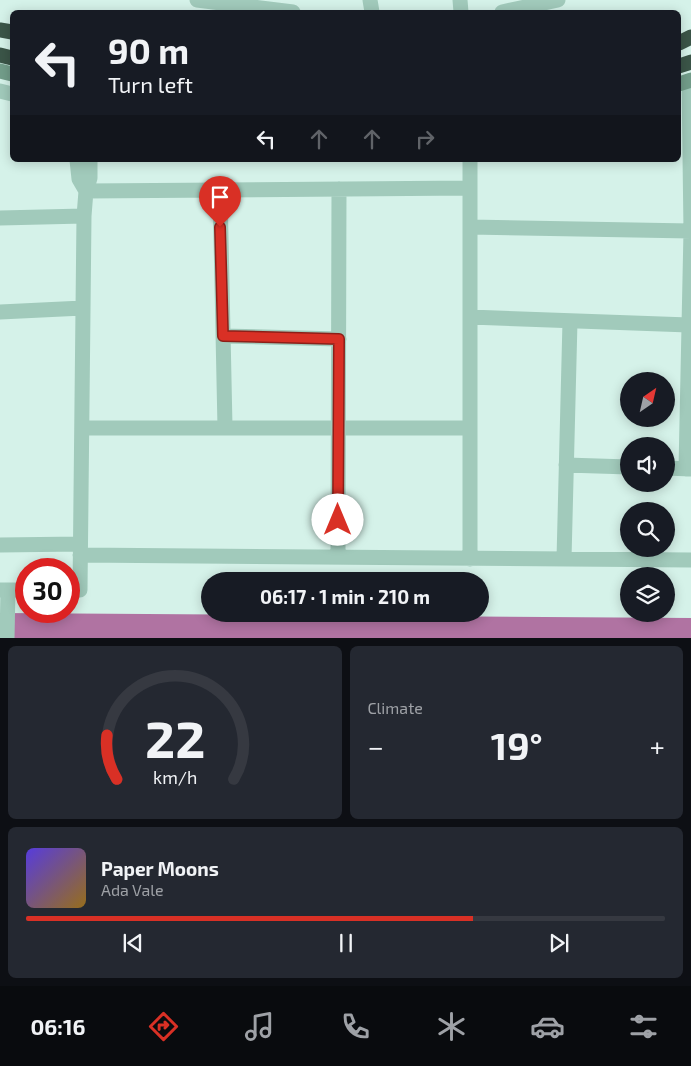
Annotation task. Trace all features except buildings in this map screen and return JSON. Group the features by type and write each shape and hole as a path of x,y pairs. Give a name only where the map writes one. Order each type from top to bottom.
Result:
{"street":[{"path":"197,0 282,9"},
{"path":"511,10 553,1"},
{"path":"675,468 689,469 691,231 684,139 686,81"},
{"path":"77,162 79,179 86,191"},
{"path":"80,558 84,216 86,191 90,178 90,162"},
{"path":"470,162 470,559"},
{"path":"86,191 470,188"},
{"path":"338,557 339,189"},
{"path":"220,190 225,428"},
{"path":"0,218 84,216"},
{"path":"470,228 691,231"},
{"path":"0,312 83,308"},
{"path":"470,317 689,326"},
{"path":"564,559 570,321"},
{"path":"223,336 339,339"},
{"path":"82,428 470,428"},
{"path":"566,465 620,467"},
{"path":"0,545 80,550 338,557 691,560"},
{"path":"4,590 7,607 7,638"}],"shaded area":[{"path":"0,613 15,613 15,623 80,623 80,614 201,614 201,622 489,622 489,617 620,617 620,622 675,622 675,618 691,618 691,638 0,638"}],"route":[{"path":"220,227 223,336 339,339 338,520"}]}
